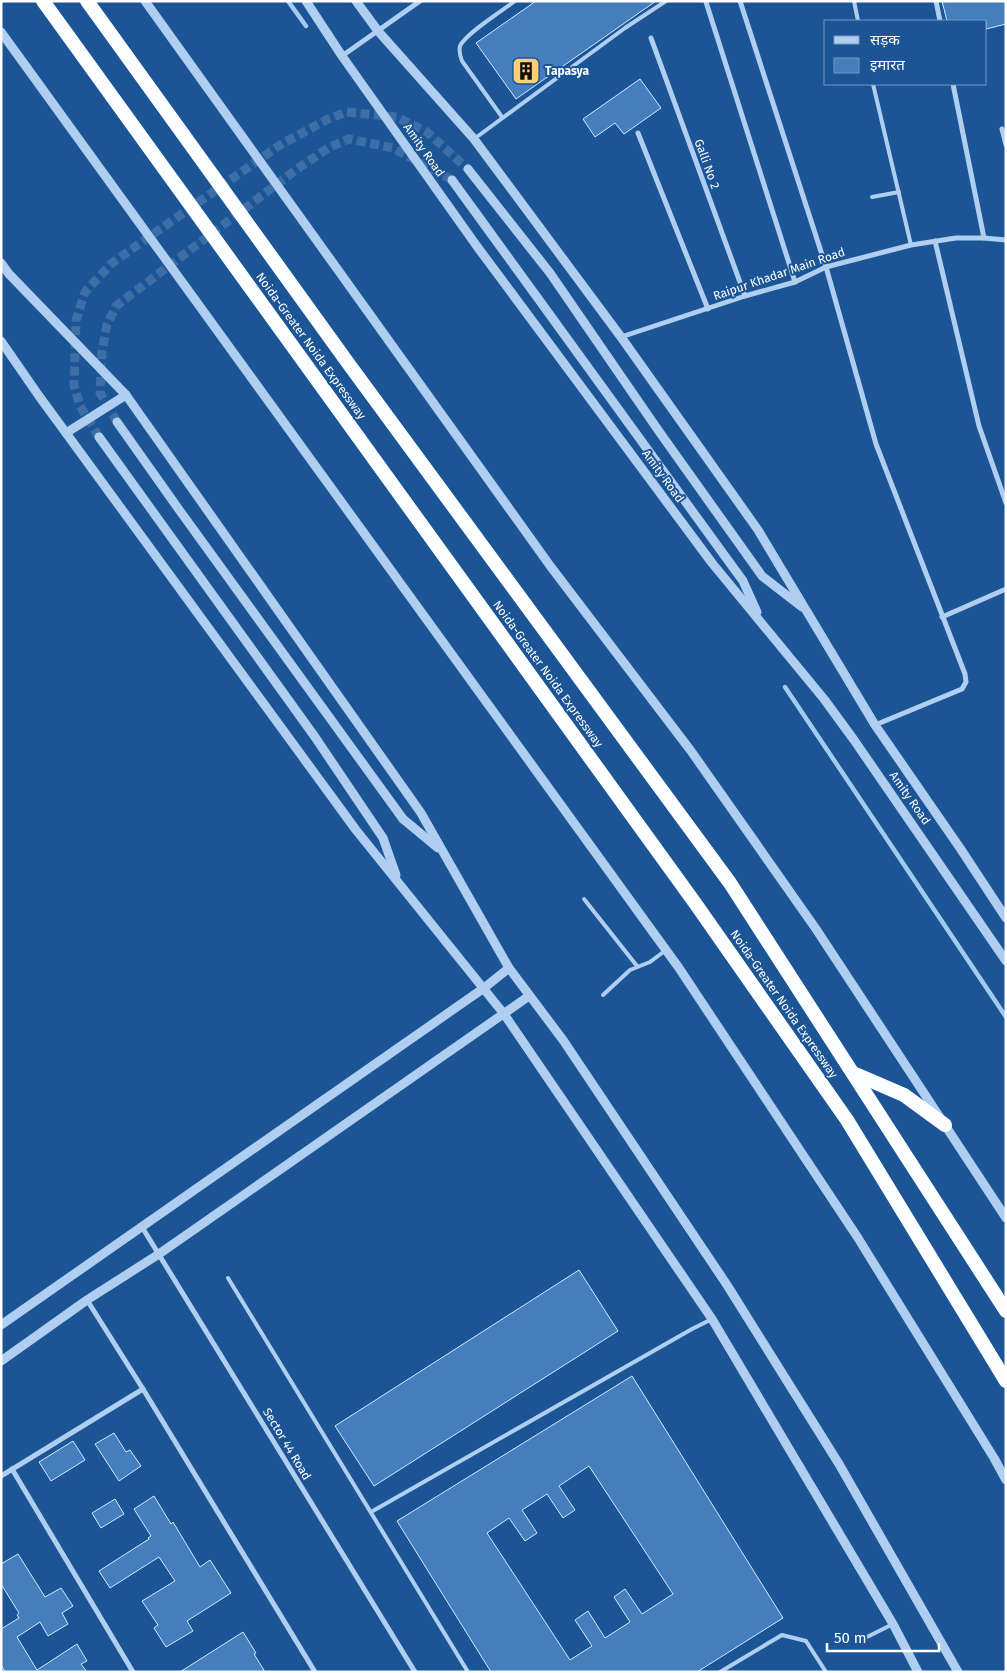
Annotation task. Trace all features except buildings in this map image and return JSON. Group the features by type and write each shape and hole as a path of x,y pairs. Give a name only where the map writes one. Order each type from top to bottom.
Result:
{"highway":[{"name":"Noida-Greater Noida Expressway","path":"43,1 678,879 836,1104 1006,1381"},
{"name":"Noida-Greater Noida Expressway","path":"87,1 348,363 730,883 1006,1311"},
{"path":"853,1073 904,1095 945,1125"}],"street":[{"path":"145,1 551,567 690,751 816,929 1006,1218"},
{"name":"Amity Road","path":"306,1 342,56 476,245 712,562 824,699 854,740 1006,961"},
{"name":"Amity Road","path":"356,1 378,32 474,139 621,337 758,530 875,726 1006,918"},
{"path":"342,56 420,1"},
{"path":"740,1 826,267 876,444 965,674 966,682 962,689 875,726"},
{"path":"936,1 940,20"},
{"path":"706,2 794,282"},
{"path":"1,32 666,950 858,1238 1006,1480"},
{"name":"Galli No 2","path":"651,38 745,296"},
{"path":"953,85 984,238"},
{"path":"1002,129 1006,145"},
{"path":"638,134 708,309"},
{"path":"468,169 550,273 658,430 762,576 806,611"},
{"path":"452,180 743,581 762,624"},
{"name":"Raipur Khadar Main Road","path":"621,337 745,296 794,282 826,267 911,245 956,238 1006,240"},
{"path":"935,241 979,426 999,488 1006,503"},
{"path":"1,263 9,274 126,395 421,813 510,968 563,1040 727,1285 839,1464 958,1672"},
{"path":"1,341 39,396 356,830 504,1014 712,1319 893,1624 918,1672"},
{"path":"66,433 126,395"},
{"path":"117,422 180,512 403,818 443,852"},
{"path":"99,437 315,737 383,838 398,882"},
{"path":"942,617 1006,589"},
{"path":"1,1325 510,968"},
{"path":"1,1361 87,1300 159,1254 529,996"},
{"name":"Sector 44 Road","path":"142,1227 414,1672"},
{"path":"87,1300 315,1672"},
{"path":"1,1476 143,1389"},
{"path":"12,1469 134,1672"}],"lane":[{"path":"502,117 462,61 460,47 470,34 515,1"},
{"path":"474,139 625,28 666,1"},
{"path":"854,1 858,20"},
{"path":"873,85 911,245"},
{"path":"872,197 898,192"},
{"path":"584,899 637,966"},
{"path":"603,995 630,970 650,962 666,950"},
{"path":"228,1278 468,1672"},
{"path":"371,1512 712,1319"},
{"path":"863,1639 893,1624"},
{"path":"720,1672 782,1635 806,1641 826,1672"}],"waterway":[{"path":"288,1 306,26"},
{"path":"785,687 1006,1017"}],"tunnel":[{"path":"99,437 80,406 74,385 76,320 85,292 112,263 280,145 328,119 347,112 397,117 427,132 468,169"},
{"path":"117,422 100,393 102,351 107,325 116,306 297,169 330,147 349,139 393,148 452,180"}],"place":[{"name":"Tapasya","path":"526,71"}]}
